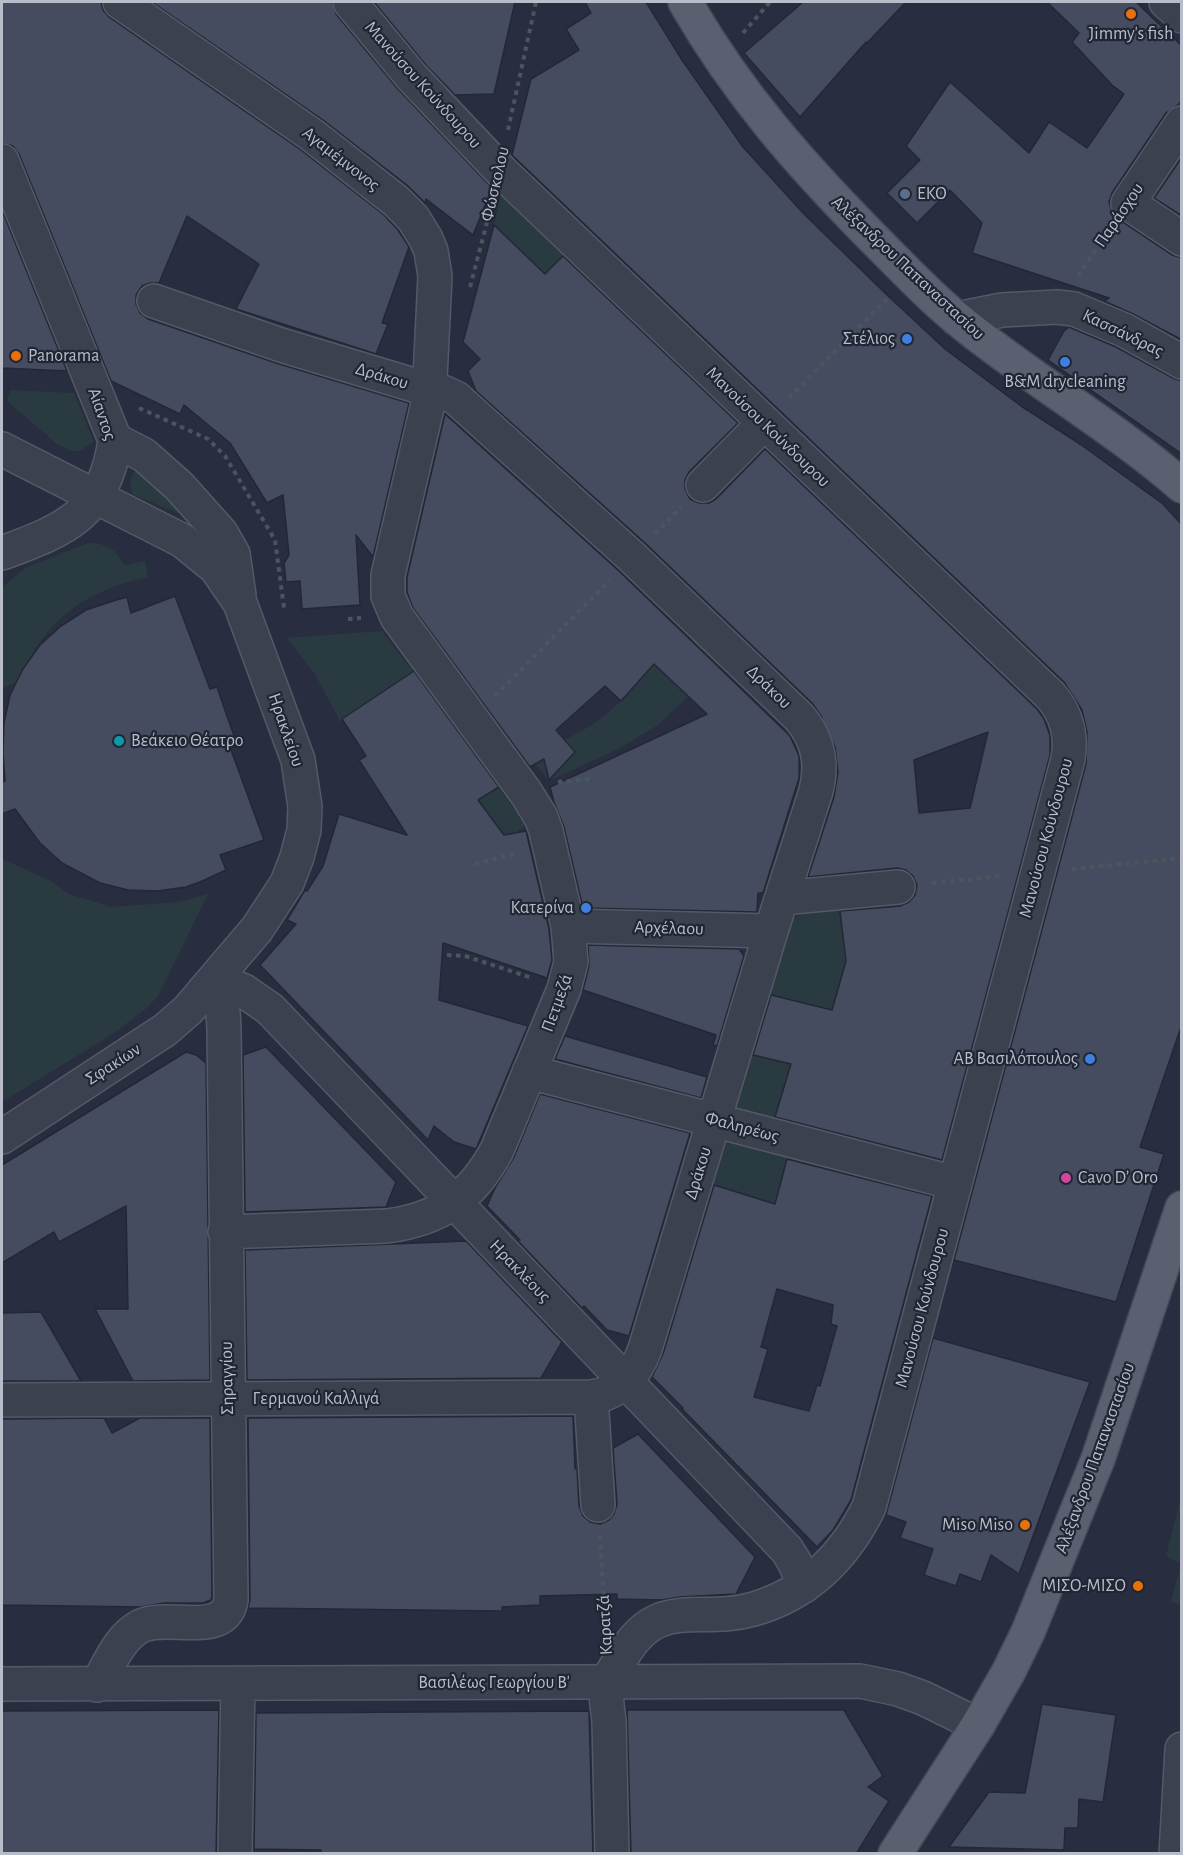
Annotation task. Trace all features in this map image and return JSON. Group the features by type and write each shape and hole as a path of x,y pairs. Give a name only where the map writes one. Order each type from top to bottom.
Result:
{"main road":[{"name":"Αλέξανδρου Παπαναστασίου","path":"685,2 732,77 796,158 910,275 957,319 1010,361 1132,446 1182,486"},
{"name":"Αλέξανδρου Παπαναστασίου","path":"895,1854 978,1725 1018,1652 1098,1459 1173,1255 1182,1208"}],"street":[{"name":"Αγαμέμνονος","path":"120,2 312,135 396,201 413,218 429,245 435,276 429,390"},
{"name":"Μανούσου Κούνδουρου","path":"350,2 411,76 499,169 1051,696 1061,710 1070,742 1068,759 869,1506 858,1528 843,1549 828,1567 804,1586 778,1600 753,1609 661,1619 647,1626 635,1636 608,1682"},
{"path":"1166,2 1182,16"},
{"name":"Παράσχου","path":"1128,203 1182,123"},
{"name":"Αίαντος","path":"2,161 115,440 109,469 97,496 87,507 65,527 2,554"},
{"path":"1128,203 1182,239"},
{"name":"Δράκου","path":"154,301 281,345 429,390 443,392 456,398 632,557 799,717 816,742 819,762 818,782 645,1349 637,1367 626,1381"},
{"name":"Κασσάνδρας","path":"957,319 1002,310 1057,307 1074,309 1124,330 1182,362"},
{"name":"Πετμεζά","path":"225,1232 387,1226 421,1219 465,1195 488,1167 569,974 571,950 568,926 541,818 526,793 397,617 388,596 388,575 427,412 429,390"},
{"path":"703,485 764,423"},
{"name":"Ηρακλείου","path":"115,440 144,455 179,486 221,533 233,554 240,603"},
{"name":"Ηρακλείου","path":"2,449 183,541 216,568 240,603 298,760 305,807 304,830 287,883 273,907 215,979"},
{"path":"782,898 898,887"},
{"name":"Αρχέλαου","path":"568,926 771,931"},
{"name":"Σφακίων","path":"2,1137 165,1030 188,1010 215,979"},
{"name":"Ηρακλέους","path":"215,979 244,991 270,1009 787,1550 804,1586"},
{"name":"Σηραγγίου","path":"97,1685 122,1641 142,1625 154,1622 213,1622 228,1612 231,1600 224,1029 215,979"},
{"name":"Φαληρέως","path":"529,1072 955,1183"},
{"name":"Γερμανού Καλλιγά","path":"2,1400 591,1397 609,1392 626,1381"},
{"path":"591,1397 598,1505"},
{"name":"Βασιλέως Γεωργίου Β'","path":"2,1684 860,1681 898,1689 923,1698 978,1725"},
{"path":"608,1682 612,1854"},
{"path":"235,1854 238,1684"},
{"path":"1176,1854 1182,1749"}],"path":[{"name":"Φώσκολου","path":"468,295 498,183 499,169 536,2"},
{"name":"Παράσχου","path":"1057,307 1128,203"},
{"path":"764,423 910,275"},
{"path":"472,719 703,485"},
{"path":"476,864 526,851"},
{"path":"447,955 470,957 537,980"},
{"name":"Καρατζά","path":"598,1505 605,1630"}],"shaded area":[{"path":"502,191 566,253 545,274 494,225"},
{"path":"10,390 74,393 94,442 79,451 71,451 57,444 7,401"},
{"path":"137,470 199,521 133,495 131,481 132,475"},
{"path":"88,543 110,548 124,565 145,561 148,577 105,590 69,611 41,640 20,680 3,688 2,703 2,587 27,567"},
{"path":"382,631 413,672 340,721 315,674 287,638"},
{"path":"694,640 721,665 658,725 618,749 549,781 528,756 590,726 621,701 654,664 664,673"},
{"path":"498,787 526,825 515,833 504,835 478,800"},
{"path":"2,859 51,881 69,894 111,907 179,902 208,894 157,997 147,1008 111,1035 2,1102"},
{"path":"839,910 846,961 832,1010 767,994 790,921 801,914"},
{"path":"748,1054 791,1064 774,1119 732,1108"},
{"path":"723,1138 788,1155 775,1204 709,1184"},
{"path":"1181,1497 1182,1598 1179,1604 1171,1602 1181,1564 1166,1556"}],"building":[{"path":"2,2 101,2 103,10 109,17 301,150 384,215 409,247 382,323 388,324 376,354 236,309 259,264 187,216 159,283 142,286 136,295 136,304 140,313 148,319 276,363 409,403 373,557 356,535 360,605 302,609 300,581 286,582 284,563 289,555 283,495 267,503 230,443 184,405 180,414 111,381 19,154 13,146 2,143"},
{"path":"152,2 332,2 336,14 397,88 492,188 473,235 426,199 425,203 408,186 323,120"},
{"path":"374,2 515,2 494,94 455,95 425,64"},
{"path":"585,2 646,2 682,60 743,147 804,214 945,349 1021,406 1080,444 1163,504 1182,525 1182,1024 1140,1147 1164,1154 1116,1302 954,1260 1086,764 1087,732 1082,710 1064,682 512,155 531,79 579,50 566,29 591,13"},
{"path":"803,2 906,2 866,42 800,117 744,53"},
{"path":"1047,2 1136,2 1182,46 1182,100 1166,113 1112,193 1109,202 1112,212 1118,219 1172,255 1182,258 1182,340 1104,301 1109,298 972,253 982,223 950,190 917,223 887,193 920,160 906,146 950,82 1029,153 1049,122 1087,148 1124,94 1112,85 1072,42 1079,33"},
{"path":"1180,160 1182,161 1182,216 1154,198"},
{"path":"2,210 67,371 2,368"},
{"path":"494,225 545,274 563,256 738,423 689,472 685,480 685,489 690,499 699,503 709,503 716,499 765,449 1037,709 1044,719 1050,736 1050,755 942,1160 775,1117 791,1064 753,1055 771,995 832,1010 846,961 840,911 900,906 909,902 915,895 917,885 913,876 906,870 897,868 808,877 834,797 838,772 835,747 821,716 812,703 645,543 476,391 468,371 480,359 463,342","holes":["988,732 970,808 919,813 914,760"]},
{"path":"1069,327 1116,347 1182,381 1182,454 1048,360 1064,331"},
{"path":"445,414 619,571 790,736 799,756 799,778 763,893 758,893 757,912 583,908 564,827 550,787 707,714 654,664 621,701 605,686 556,730 575,752 549,780 544,759 530,767 413,608 407,592 407,577"},
{"name":"Βεάκειο Θέατρο","path":"175,596 210,689 217,687 237,744 230,747 264,840 220,855 226,870 200,882 186,887 157,891 128,890 100,883 62,863 40,843 15,809 2,814 2,782 5,781 4,723 10,695 23,669 40,645 61,626 86,610 127,597 131,613"},
{"path":"414,671 499,787 478,800 504,835 526,831 549,929 552,960 547,978 443,943 439,1000 528,1026 476,1149 454,1142 434,1126 428,1140 260,965 296,924 287,920 323,866 339,814 407,835 359,760 366,756 342,719"},
{"path":"588,945 739,949 744,956 717,1046 713,1045 716,1035 583,990 589,966"},
{"path":"565,1036 707,1077 701,1098 555,1059"},
{"path":"266,1047 396,1182 386,1207 245,1212 243,1055"},
{"path":"186,1052 196,1055 206,1063 210,1380 133,1381 95,1309 128,1309 126,1206 59,1242 54,1232 2,1263 2,1165"},
{"path":"540,1094 690,1133 629,1336 607,1330 584,1306 582,1308 487,1206 514,1157"},
{"path":"787,1159 932,1196 851,1500 833,1530 817,1547 652,1377 663,1354 714,1185 775,1204","holes":["777,1289 833,1305 831,1324 837,1326 820,1386 817,1385 809,1411 754,1397 768,1349 761,1347"]},
{"path":"466,1241 562,1342 541,1378 247,1380 245,1250"},
{"path":"41,1312 81,1381 2,1381 2,1313"},
{"path":"933,1338 1090,1382 1019,1574 991,1555 981,1582 960,1574 956,1586 924,1575 933,1549 900,1538 906,1522 886,1515"},
{"path":"573,1416 575,1469 577,1468 579,1506 583,1516 590,1522 600,1524 609,1520 614,1514 617,1504 613,1448 638,1434 755,1557 736,1594 662,1600 617,1599 617,1594 540,1596 540,1605 502,1607 502,1611 248,1608 250,1600 248,1418"},
{"path":"104,1418 112,1433 140,1418 210,1418 211,1600 203,1603 164,1603 141,1607 2,1605 2,1419"},
{"path":"1042,1704 1116,1715 1103,1802 1079,1799 1078,1828 1065,1828 1064,1850 949,1847 989,1792 1025,1793"},
{"path":"219,1710 216,1854 2,1854 2,1711"},
{"path":"627,1710 844,1710 883,1776 868,1787 889,1801 856,1854 631,1854"},
{"path":"589,1711 593,1854 321,1854 321,1850 254,1849 256,1713"}],"place":[{"name":"Jimmy's fish","path":"1131,14"},
{"name":"ΕΚΟ","path":"905,194"},
{"name":"Στέλιος","path":"907,339"},
{"name":"Panorama","path":"16,356"},
{"name":"B&M drycleaning","path":"1065,362"},
{"name":"Βεάκειο Θέατρο","path":"119,741"},
{"name":"Κατερίνα","path":"586,908"},
{"name":"ΑΒ Βασιλόπουλος","path":"1090,1059"},
{"name":"Cavo D’ Oro","path":"1066,1178"},
{"name":"Miso Miso","path":"1025,1525"},
{"name":"ΜΙΣΟ-ΜΙΣΟ","path":"1138,1586"}]}
